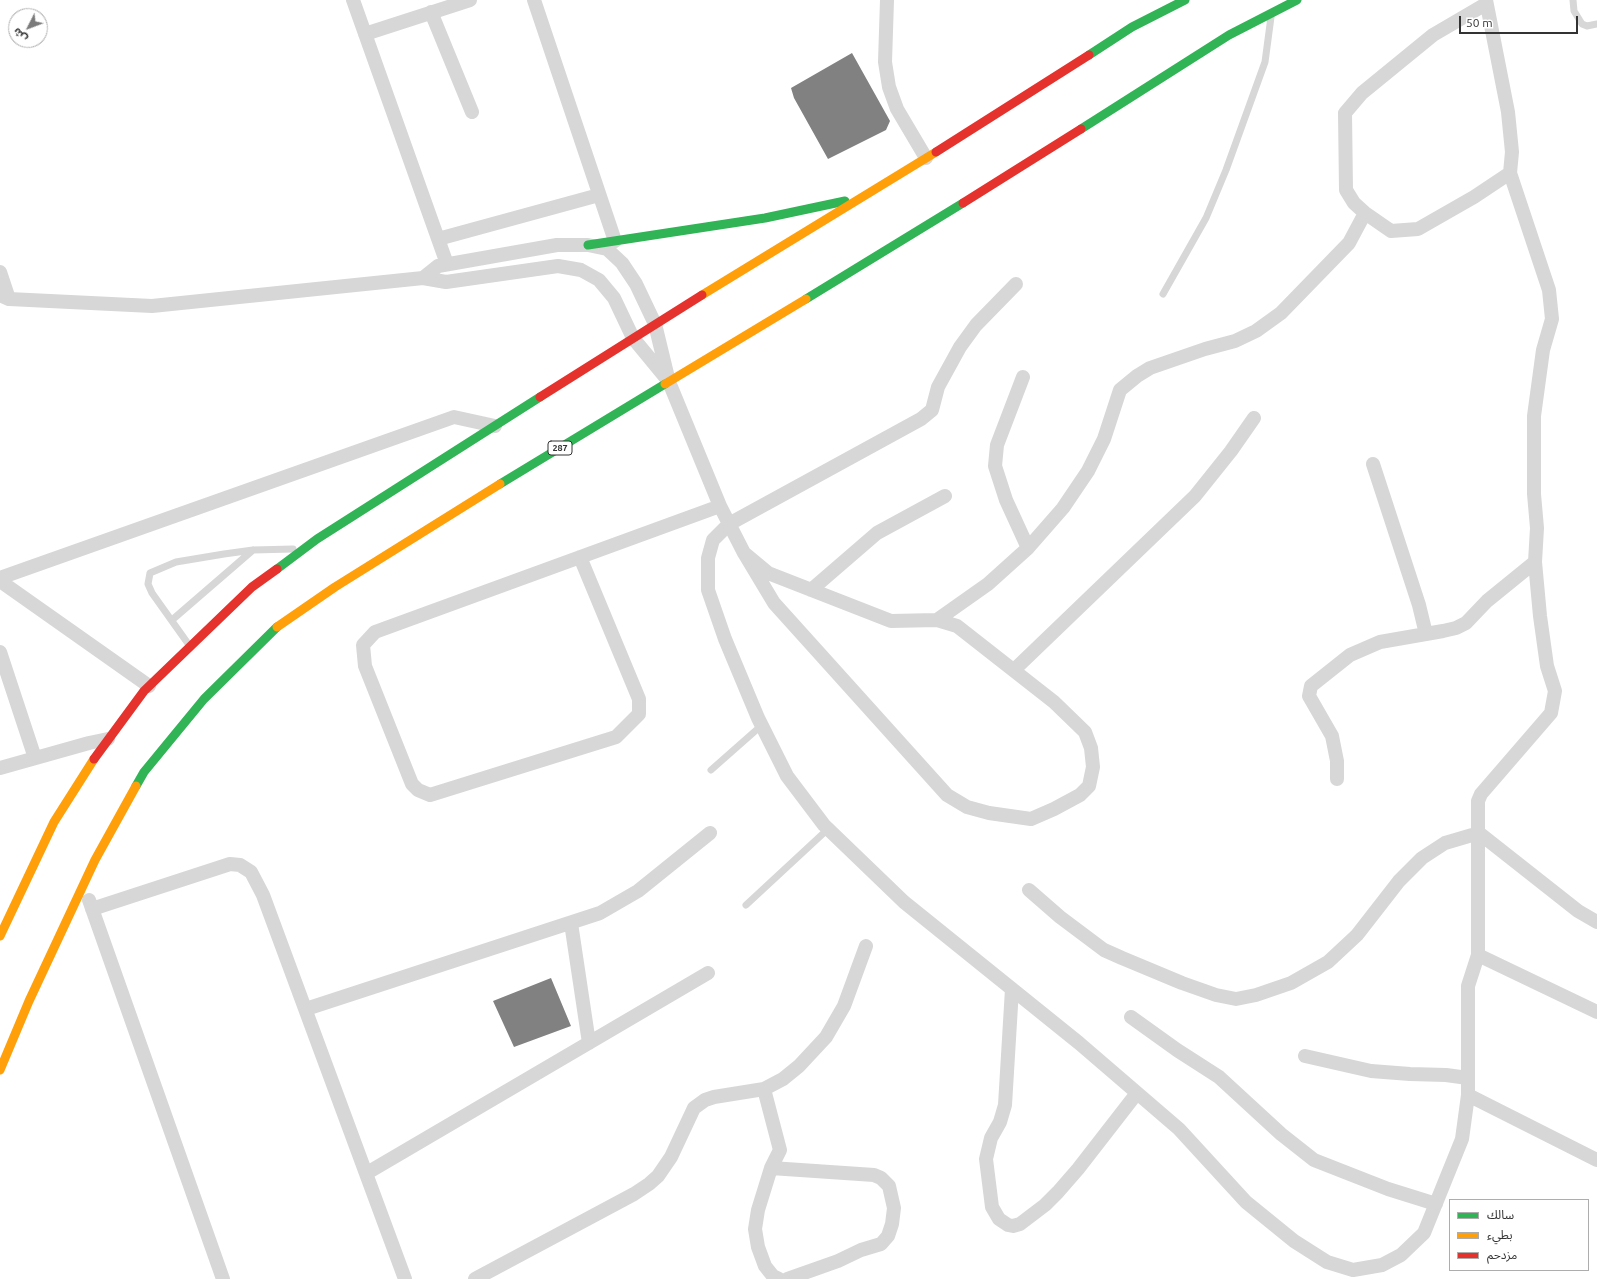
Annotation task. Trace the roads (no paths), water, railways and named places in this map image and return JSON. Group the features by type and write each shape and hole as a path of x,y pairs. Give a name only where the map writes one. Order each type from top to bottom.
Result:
{"main road":[{"path":"0,936 54,822 108,739 149,686 252,587 307,546 655,324 988,120 1132,27 1185,0"},
{"name":"287","path":"0,1070 29,1001 95,860 144,772 204,699 279,625 342,583 1021,168 1229,35 1297,0"},
{"path":"588,245 765,218 862,197"}],"street":[{"path":"353,0 447,264"},
{"path":"365,34 470,0"},
{"path":"534,0 615,241"},
{"path":"887,0 885,62 889,87 897,109 926,158"},
{"path":"1016,284 976,325 960,347 938,386 932,410 921,419 729,524 714,540 708,558 708,590 725,639 762,726 787,776 828,829 904,902 1079,1043 1179,1129 1246,1202 1294,1241 1327,1262 1353,1270 1382,1265 1401,1255 1424,1233 1462,1139 1468,1095 1468,986 1478,955 1478,801 1481,794 1551,713 1555,691 1547,666 1535,562 1537,528 1534,494 1534,416 1543,350 1552,319 1549,290 1510,173 1512,152 1508,112 1486,2 1433,35 1362,93 1345,113 1346,190 1354,203 1365,214 1391,231 1418,229 1474,197 1510,173"},
{"path":"431,12 472,112"},
{"path":"438,238 599,195"},
{"path":"937,620 988,584 1028,548 1063,508 1088,471 1104,439 1120,390 1137,376 1150,368 1235,341 1256,331 1281,314 1349,243 1365,214"},
{"path":"423,278 438,266 557,245 588,245 607,249 622,264 636,284 655,324 669,382 720,506 744,553 774,603 947,795 967,807 989,813 1031,819 1080,795 1089,786 1093,767 1091,748 1085,732 1054,702 957,626 937,620 892,621 768,573 744,553"},
{"path":"0,272 5,297 152,306 423,278 446,282 558,266 581,270 599,280 614,298 633,338 669,382"},
{"path":"1023,376 997,446 995,466 1006,500 1028,548"},
{"path":"0,578 454,417 495,426"},
{"path":"1014,670 1194,496 1231,451 1254,418"},
{"path":"1373,464 1419,605 1426,634"},
{"path":"811,590 877,533 945,496"},
{"path":"580,557 639,699 638,714 616,737 430,795 418,790 412,784 365,666 363,645 375,632 580,557 720,506"},
{"path":"1337,779 1337,761 1332,736 1309,696 1311,686 1350,655 1380,642 1456,628 1466,623 1487,601 1535,562"},
{"path":"0,582 149,686"},
{"path":"0,652 35,758"},
{"path":"0,768 108,739"},
{"path":"306,1009 600,913 638,890 710,833"},
{"path":"1029,890 1060,917 1104,950 1216,996 1236,998 1256,995 1291,983 1328,962 1357,935 1398,881 1422,858 1445,843 1479,833"},
{"path":"1479,833 1578,910 1597,922"},
{"path":"92,909 230,864 240,865 251,872 263,895 405,1279"},
{"path":"83,885 223,1279"},
{"path":"571,923 589,1043"},
{"path":"475,1279 634,1194 649,1184 658,1176 671,1157 694,1108 705,1100 714,1097 764,1089 783,1079 799,1066 826,1037 844,1006 866,946"},
{"path":"1478,955 1597,1012"},
{"path":"367,1173 708,973"},
{"path":"1012,989 1005,1105 1000,1122 991,1138 986,1159 992,1207 999,1219 1008,1225 1013,1226 1020,1224 1045,1205 1078,1169 1137,1093"},
{"path":"1131,1017 1177,1050 1219,1077 1281,1134 1314,1160 1388,1189 1436,1204"},
{"path":"1305,1056 1371,1071 1410,1074 1446,1074 1468,1078"},
{"path":"764,1089 780,1150 771,1168 758,1210 755,1229 758,1247 766,1266 773,1276 779,1279"},
{"path":"1468,1095 1597,1160"},
{"path":"771,1168 874,1175 881,1178 889,1186 894,1208 892,1224 888,1236 881,1244 861,1250 838,1261 787,1279"}],"lane":[{"path":"1573,0 1574,11 1582,24 1587,26 1597,24"},
{"path":"1163,294 1206,218 1226,170 1265,62 1272,13"},
{"path":"190,646 152,593 148,584 150,573 176,562 253,550 293,549 307,546"},
{"path":"172,620 253,550"},
{"path":"711,770 762,726"},
{"path":"746,906 828,829"}]}
